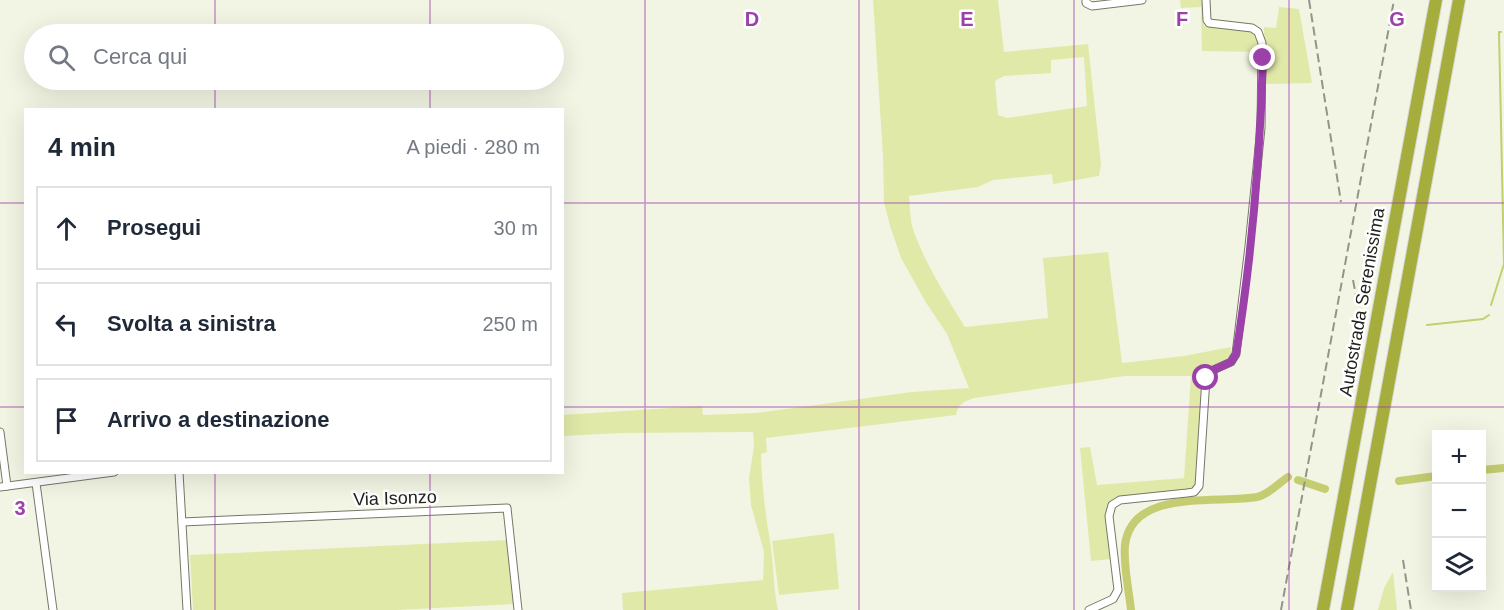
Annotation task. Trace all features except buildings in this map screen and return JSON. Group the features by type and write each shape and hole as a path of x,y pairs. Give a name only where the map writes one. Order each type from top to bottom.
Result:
{"highway":[{"name":"Autostrada Serenissima","path":"1323,610 1436,0"},
{"path":"1347,610 1459,0"}],"street":[{"path":"1086,0 1086,3 1092,6 1142,0"},
{"path":"1089,610 1113,598 1118,590 1109,516 1112,505 1120,500 1191,493 1199,486 1206,378 1211,371 1231,362 1236,354 1261,128 1262,43 1258,32 1252,28 1209,23 1206,0"},
{"path":"0,432 4,486 94,474"},
{"path":"179,474 187,610"},
{"path":"36,483 53,610"},
{"name":"Via Isonzo","path":"182,522 507,508 518,610"}],"green space":[{"path":"873,0 998,0 1004,52 1088,44 1101,164 1099,176 1053,184 1052,174 993,180 978,187 909,196 912,225 930,267 965,327 1048,318 1043,258 1108,252 1122,363 1184,356 1231,347 1230,359 1203,378 1198,482 1192,490 1116,498 1108,510 1111,559 1091,561 1080,448 1090,447 1097,485 1184,478 1191,376 1125,376 975,398 962,403 956,415 766,438 767,452 761,454 762,476 778,610 623,610 622,593 763,580 764,552 751,505 749,478 754,446 753,432 564,436 564,415 702,406 703,415 756,413 912,392 969,388 947,334 901,258 884,202","holes":["1084,57 1087,106 1007,118 998,115 995,81 1004,76 1051,73 1051,60"]},
{"path":"1180,0 1203,0 1204,26 1252,30 1258,35 1261,52 1202,51 1201,7 1181,8"},
{"path":"1279,7 1299,9 1312,83 1265,84 1264,27 1276,28"},
{"path":"834,533 839,589 779,595 772,541"},
{"path":"508,540 514,604 397,610 193,610 190,555"},
{"path":"1393,572 1397,610 1378,610 1384,588"}],"waterway":[{"path":"1491,305 1504,264 1499,32 1501,32"},
{"path":"1427,325 1483,319 1489,315"},
{"path":"1486,470 1504,468"},
{"path":"1131,610 1125,569 1125,545 1131,527 1143,514 1178,502 1261,496 1288,477"},
{"path":"1399,481 1432,477"},
{"path":"1298,480 1325,489"}],"railway":[{"path":"1309,0 1341,202"},
{"path":"1281,610 1394,0"},
{"path":"1353,280 1358,306"},
{"path":"1403,560 1411,610"}],"route":[{"path":"1206,378 1211,371 1231,362 1236,354 1261,128 1263,58"}]}
